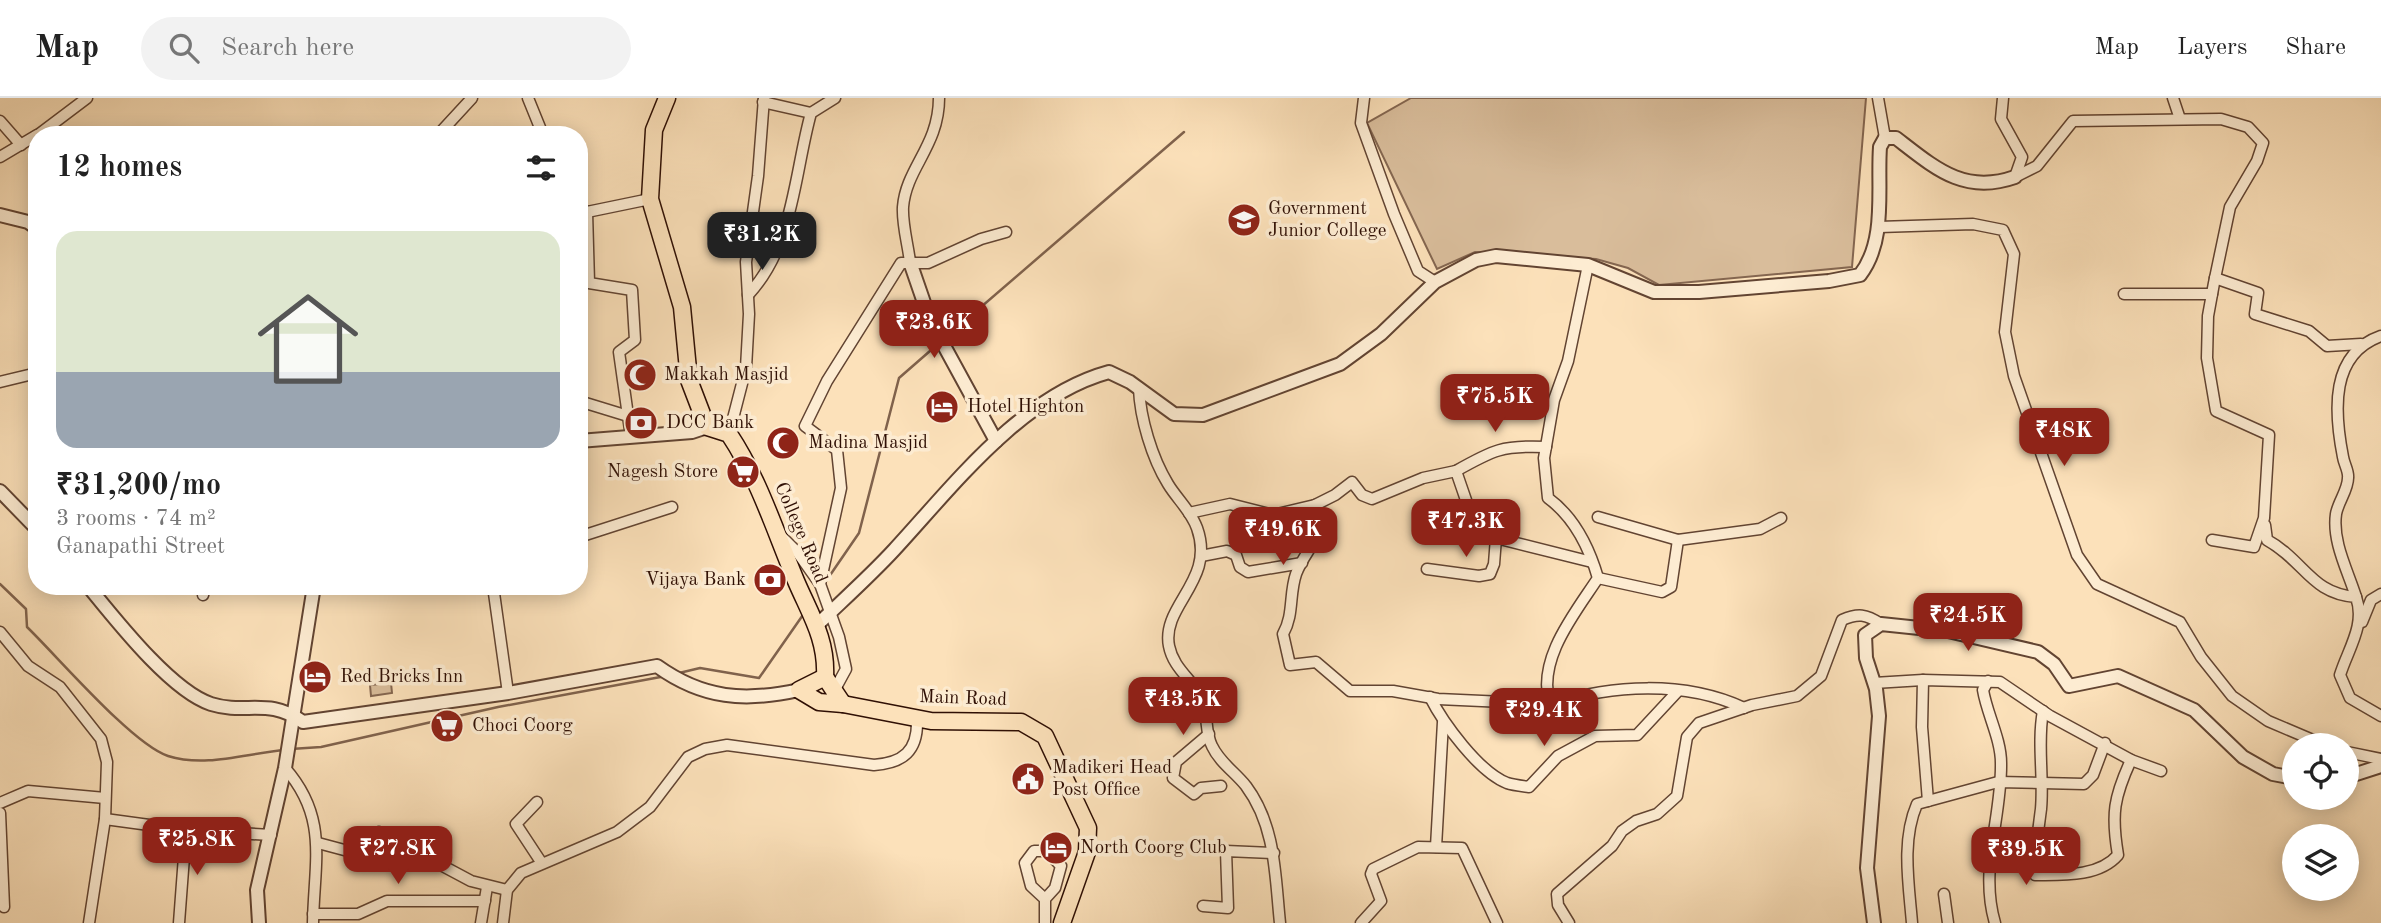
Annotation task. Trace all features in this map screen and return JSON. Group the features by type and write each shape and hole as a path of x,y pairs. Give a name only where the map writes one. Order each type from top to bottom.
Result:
{"main road":[{"path":"667,98 654,130 650,199 682,307 688,380 707,426 729,434"},
{"name":"College Road","path":"729,434 747,464 818,624 834,691"},
{"path":"799,690 834,691"},
{"name":"Main Road","path":"799,690 819,702 834,691 917,720 953,723 1021,722 1045,736 1088,828 1087,852 1082,873 1062,923"}],"street":[{"path":"49,126 87,98"},
{"path":"446,126 472,98"},
{"path":"528,98 539,126"},
{"path":"748,295 762,280 789,215 811,113 835,98"},
{"path":"939,98 939,115 931,144 913,175 903,207 911,262 930,320 996,441"},
{"path":"1364,98 1361,123 1394,215 1418,271 1435,282"},
{"path":"818,624 996,441 1054,395 1084,378 1109,372 1139,388 1174,414 1203,415 1340,364 1381,334 1435,282 1476,260 1496,256 1588,265 1654,292 1699,292 1829,281 1860,275 1868,264 1879,227 1880,147 1885,138 1878,98"},
{"path":"2003,98 2001,119 2022,157 2015,177"},
{"path":"2173,98 2180,119"},
{"path":"729,434 746,368 746,262 758,176 763,100 811,113"},
{"path":"1885,138 1896,138 1928,162 1961,181 1993,185 2037,166 2073,121 2221,120 2248,127 2263,143 2257,161 2230,207 2212,294 2207,358 2216,411 2269,435 2264,518 2267,540 2288,551 2318,586 2336,596 2356,597"},
{"path":"0,121 21,145"},
{"path":"0,158 28,141"},
{"path":"588,209 650,199"},
{"path":"0,215 28,222"},
{"path":"1879,227 1973,224 2003,230 2014,254 2005,332 2014,376 2077,555 2097,584 2180,622 2201,657 2232,696 2268,721 2296,733"},
{"path":"820,584 841,488 837,450 805,426 827,380 901,262 928,263 981,239 1006,232"},
{"path":"1588,265 1569,361 1554,400 1544,458 1548,498 1564,510 1598,578"},
{"path":"588,271 589,283 632,290 635,340 619,352 631,437"},
{"path":"2215,278 2258,293 2255,314 2309,331 2327,345 2361,344 2381,336"},
{"path":"2124,294 2212,294"},
{"path":"2359,629 2360,608 2335,527 2337,510 2348,477 2339,420 2342,372 2348,357 2361,344"},
{"path":"0,382 28,375"},
{"path":"1139,388 1139,404 1153,449 1167,483 1189,513 1203,548 1200,567 1171,622 1168,645 1176,664 1200,695 1211,745 1225,766 1247,787 1272,837 1280,923"},
{"path":"588,404 628,416"},
{"path":"588,441 692,432 707,426"},
{"path":"1189,513 1230,504 1273,515 1315,505 1352,482 1362,495 1372,499 1423,478 1456,471 1495,449 1514,446 1546,447"},
{"path":"1456,471 1478,535"},
{"path":"0,491 28,520"},
{"path":"1315,505 1323,520 1317,541 1295,576 1290,622 1283,634 1290,665 1316,662 1350,691 1393,691 1430,697 1550,704 1597,692 1643,686 1732,702 1744,708"},
{"path":"588,534 672,507"},
{"path":"1598,517 1678,540 1760,529 1781,518"},
{"path":"2212,540 2255,547 2264,518"},
{"path":"1435,529 1496,538 1592,562"},
{"path":"777,531 798,553 820,584 830,612 846,669 834,691"},
{"path":"1427,569 1479,576 1490,574 1494,564 1496,538"},
{"path":"1598,578 1662,592 1671,587 1678,540"},
{"path":"1202,556 1227,551 1236,555 1240,566 1248,572 1302,563"},
{"path":"1550,704 1545,689 1555,649 1598,578"},
{"path":"2381,594 2371,600 2340,675 2350,698 2381,716"},
{"path":"96,595 151,657 186,690 211,704 274,707 303,722 508,693 657,666 690,686 719,694 760,698 799,690"},
{"path":"259,923 257,890 285,768 313,595"},
{"path":"495,595 508,693"},
{"path":"1569,923 1558,905 1557,894 1568,881 1612,846 1622,831 1636,821 1657,814 1677,796 1687,737 1699,723 1744,708 1797,696 1821,676 1842,621 1856,614 1869,616 1881,624 1948,631 2038,652 2054,664 2069,686 2118,676 2194,710 2243,757 2273,774 2282,776"},
{"path":"1874,923 1867,868 1879,716 1874,683 1866,658 1865,635 1881,624"},
{"path":"0,632 28,666 60,688 101,739 107,762 105,819 89,923"},
{"path":"1874,683 1923,680 2000,682 2043,711 2105,743 2131,760 2161,771"},
{"path":"1923,680 1922,727 1928,801"},
{"path":"1988,681 1983,690 2001,763 1989,870 1991,908 1995,923"},
{"path":"1430,697 1443,722 1463,747 1505,782 1528,787 1558,756 1595,736 1637,735 1677,692"},
{"path":"2043,711 2038,740 2040,784 2035,875 2085,872 2109,866 2118,855 2113,825 2115,794 2131,760"},
{"path":"503,923 507,890 521,873 541,862 617,832 650,807 688,757 705,749 727,745 874,765 895,764 908,752 917,735 917,720"},
{"path":"1436,847 1443,722"},
{"path":"1209,734 1177,762 1173,778 1194,794 1201,788 1221,786"},
{"path":"1912,923 1907,894 1912,817 1917,804 1998,782 2084,784 2093,775 2105,743"},
{"path":"2359,754 2381,759"},
{"path":"2359,773 2381,766"},
{"path":"285,768 308,799 318,843 314,871 313,918 358,914 387,901 485,901"},
{"path":"0,803 28,791 105,798"},
{"path":"537,802 516,824 541,862"},
{"path":"0,813 4,908"},
{"path":"105,819 186,830 271,835"},
{"path":"178,923 186,830"},
{"path":"318,843 348,851 379,832 487,887 507,890"},
{"path":"1362,923 1381,901 1371,874 1373,869 1418,847 1462,848 1468,855 1497,923"},
{"path":"1203,906 1228,908 1226,850 1273,853"},
{"path":"1045,899 1031,886 1026,863 1034,851 1047,851 1061,866 1055,888 1045,899 1045,923"},
{"path":"481,923 487,887"},
{"path":"1944,894 1948,923"}],"shaded area":[{"path":"1411,98 1866,98 1852,267 1659,285 1628,268 1596,259 1475,252 1437,269 1367,123"},
{"path":"391,683 392,693 371,696 370,685"}],"waterway":[{"path":"945,338 1184,132"},
{"path":"824,584 859,533 899,378 938,344"},
{"path":"0,584 26,609 27,627 116,718 153,748 168,756 197,761 285,750"},
{"path":"679,673 700,668 759,678 805,612"},
{"path":"291,749 321,747 498,707 666,676"}],"place":[{"name":"Government Junior College","path":"1244,220"},
{"name":"Makkah Masjid","path":"640,375"},
{"name":"Hotel Highton","path":"942,407"},
{"name":"DCC Bank","path":"641,423"},
{"name":"Madina Masjid","path":"783,443"},
{"name":"Nagesh Store","path":"743,472"},
{"name":"Vijaya Bank","path":"770,580"},
{"name":"Red Bricks Inn","path":"315,677"},
{"name":"Choci Coorg","path":"447,726"},
{"name":"Madikeri Head Post Office","path":"1028,779"},
{"name":"North Coorg Club","path":"1056,848"}]}
